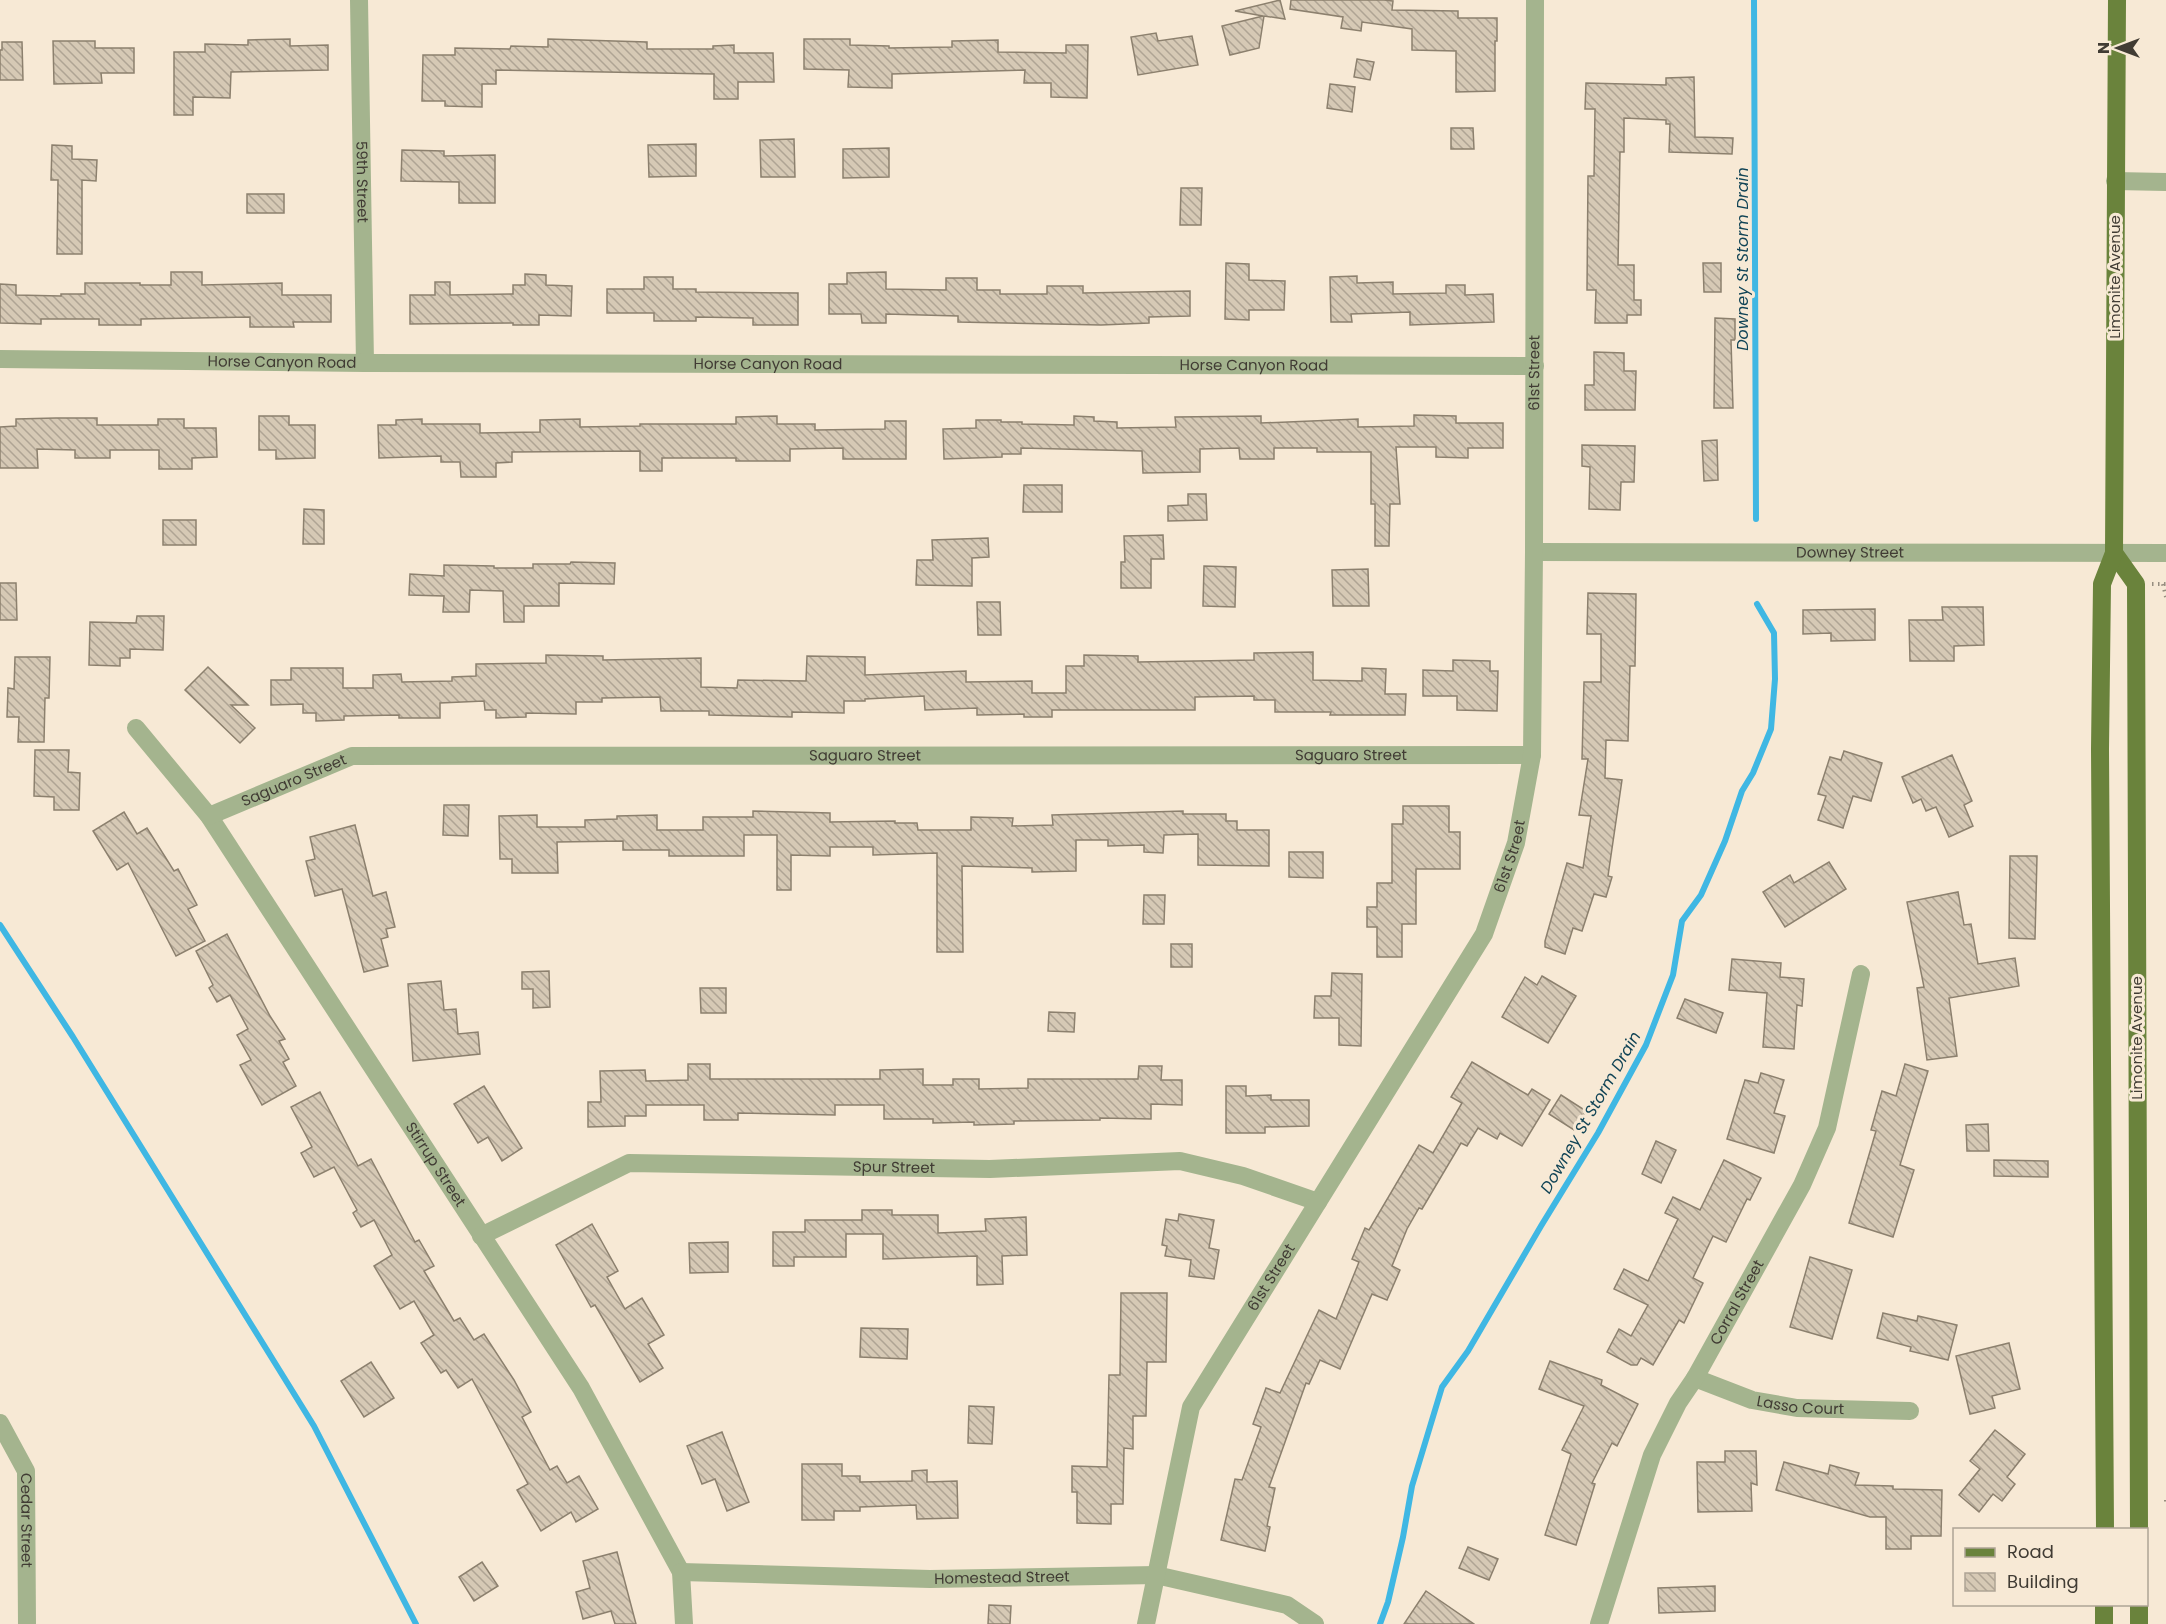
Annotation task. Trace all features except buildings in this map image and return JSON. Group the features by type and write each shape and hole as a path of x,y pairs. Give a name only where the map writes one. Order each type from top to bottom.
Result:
{"main road":[{"name":"Limonite Avenue","path":"2105,1528 2100,749 2102,584 2114,553 2117,0"},
{"name":"Limonite Avenue","path":"2114,553 2136,584 2139,1528"},
{"path":"2104,1606 2104,1624"},
{"path":"2139,1606 2139,1624"}],"street":[{"name":"59th Street","path":"358,0 365,363"},
{"name":"61st Street","path":"1146,1624 1191,1407 1484,934 1516,843 1532,755 1535,0"},
{"path":"2115,181 2166,182"},
{"name":"Horse Canyon Road","path":"0,358 365,363 1535,366"},
{"name":"Downey Street","path":"1534,552 2166,553"},
{"name":"Stirrup Street","path":"136,728 209,816 580,1388 681,1572 684,1624"},
{"name":"Saguaro Street","path":"209,816 352,756 1532,755"},
{"name":"Corral Street","path":"1599,1624 1652,1455 1678,1402 1695,1378 1802,1185 1827,1128 1861,974"},
{"name":"Spur Street","path":"481,1236 629,1164 990,1169 1180,1161 1243,1176 1318,1202"},
{"name":"Lasso Court","path":"1695,1378 1752,1400 1797,1408 1910,1411"},
{"name":"Cedar Street","path":"0,1424 26,1471 27,1624"},
{"name":"Homestead Street","path":"681,1572 930,1579 1156,1575 1287,1605 1315,1624"}],"path":[{"path":"2163,584 2166,597"}],"waterway":[{"name":"Downey St Storm Drain","path":"1754,0 1756,519"},
{"name":"Downey St Storm Drain","path":"1380,1624 1388,1602 1412,1486 1442,1387 1468,1351 1598,1133 1646,1045 1673,975 1682,921 1701,895 1725,841 1742,791 1753,773 1771,729 1775,679 1774,633 1757,604"},
{"path":"0,925 73,1037 314,1426 416,1624"}]}
